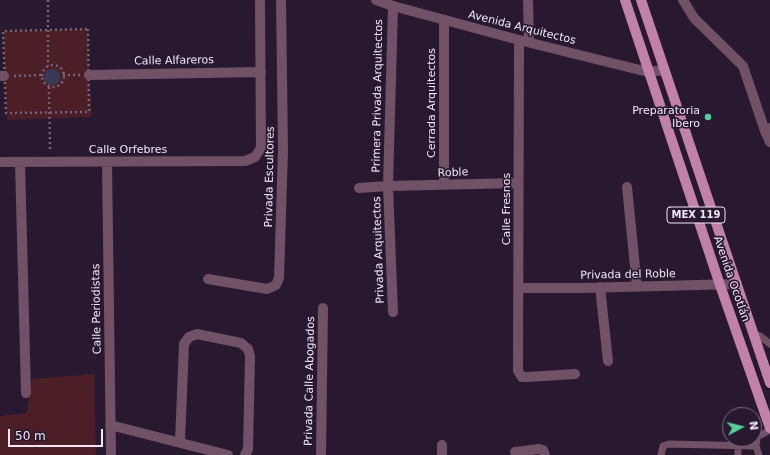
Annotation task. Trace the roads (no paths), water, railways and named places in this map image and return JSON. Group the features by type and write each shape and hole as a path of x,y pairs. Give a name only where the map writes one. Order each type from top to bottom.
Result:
{"main road":[{"name":"Avenida Ocotlán","path":"625,0 648,72 770,429"},
{"name":"Avenida Ocotlán","path":"641,0 770,383"}],"street":[{"name":"Privada Escultores","path":"255,158 261,148 260,0"},
{"name":"Privada Escultores","path":"208,279 267,289 276,285 279,278 283,150 280,0"},
{"name":"Avenida Arquitectos","path":"376,0 444,20 648,72 664,70"},
{"name":"Calle Fresnos","path":"528,0 524,41 518,183 518,372 522,377 528,378 575,374"},
{"path":"683,0 694,18 743,66 767,129 770,142"},
{"name":"Primera Privada Arquitectos","path":"388,186 393,6"},
{"name":"Cerrada Arquitectos","path":"444,20 444,185"},
{"name":"Calle Alfareros","path":"89,75 261,72"},
{"name":"Calle Orfebres","path":"0,162 245,161 255,158"},
{"path":"20,162 26,393"},
{"name":"Calle Periodistas","path":"106,162 111,455"},
{"name":"Roble","path":"359,188 518,183"},
{"name":"Privada Arquitectos","path":"388,186 393,312"},
{"path":"627,187 637,287"},
{"name":"Privada del Roble","path":"519,288 737,284"},
{"path":"600,287 608,361"},
{"name":"Privada Calle Abogados","path":"321,455 323,308"},
{"path":"180,442 184,344 189,337 197,334 241,343 248,349 250,356 248,449 245,455"},
{"path":"110,425 228,455"},
{"path":"516,452 544,453"}],"lane":[{"path":"754,334 760,336 770,344"},
{"path":"661,455 663,446 669,444 722,446"}],"place":[{"name":"Preparatoria Ibero","path":"708,117"}]}
